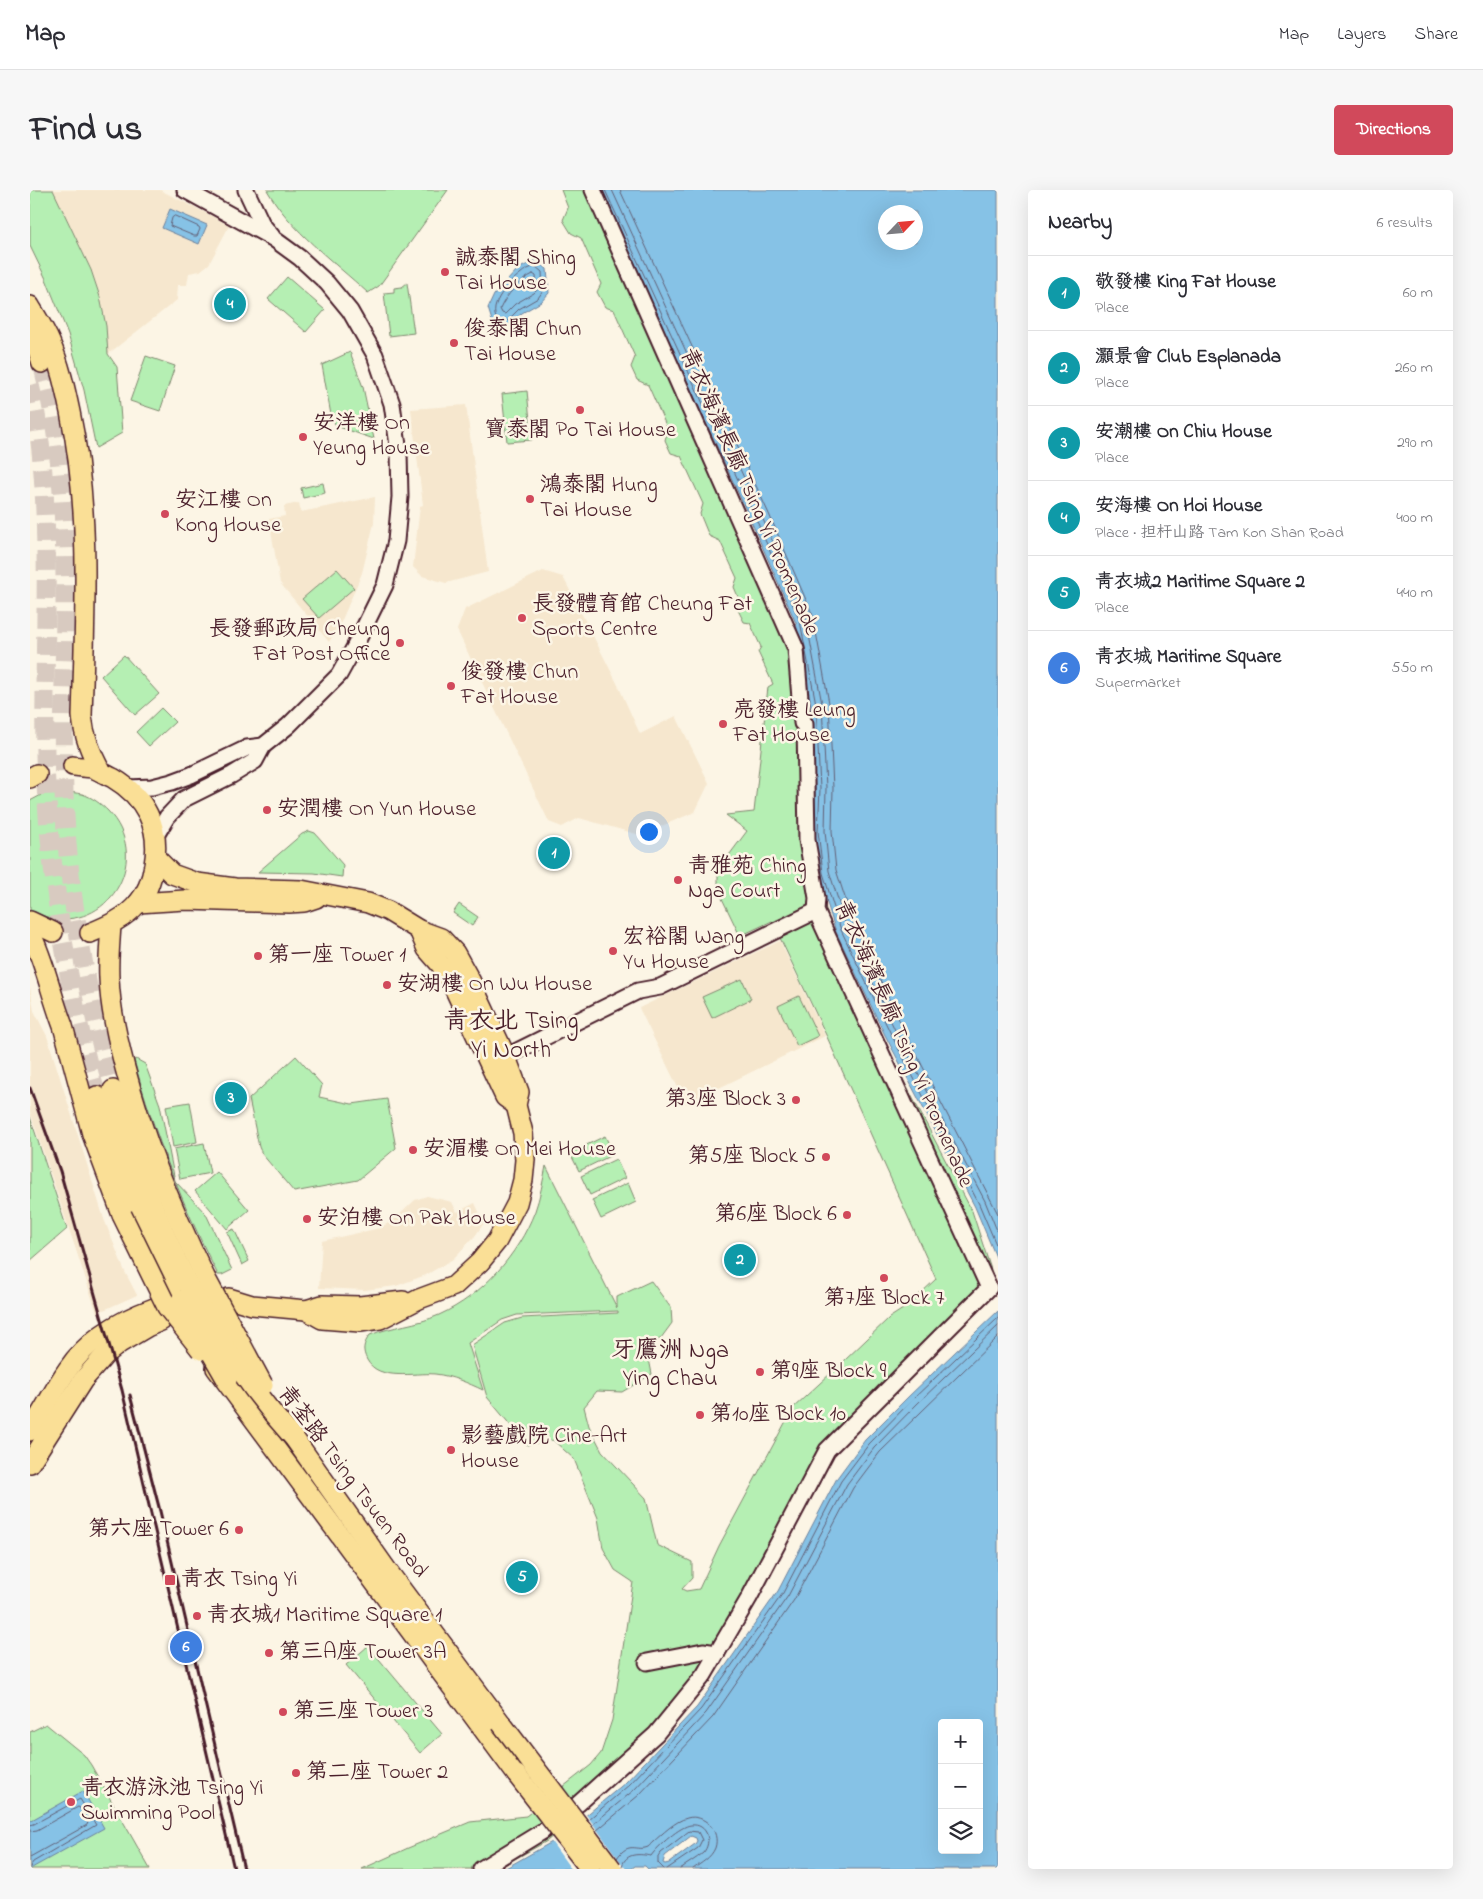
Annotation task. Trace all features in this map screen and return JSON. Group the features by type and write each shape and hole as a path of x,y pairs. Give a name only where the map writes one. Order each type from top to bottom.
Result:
{"main road":[{"path":"30,306 50,340 58,363 65,388 77,451 84,514 83,732 87,744 102,772"},
{"path":"30,326 42,363"},
{"path":"73,766 92,768 128,788 138,798 146,811 155,837 156,858 151,879 138,903 111,925 90,933"},
{"path":"156,858 172,874 197,883 235,888 301,890 368,903 388,911 419,930 440,938 455,953 470,980 498,1061 519,1092 516,1105 523,1133 525,1160 523,1180 517,1203 497,1241 480,1262 454,1286 420,1299 380,1319 360,1322 322,1319 306,1310 229,1303"},
{"path":"138,903 185,900 258,903 304,902 323,895"},
{"path":"30,922 52,932"},
{"path":"111,925 108,977 115,1029 142,1128 175,1214 229,1324 294,1438"},
{"path":"30,932 44,964 56,1009 64,1026 92,1134 134,1243 167,1307 227,1380"},
{"name":"青荃路 Tsing Tsuen Road","path":"590,1869 470,1713 272,1446 227,1380 177,1293 127,1183 105,1093 163,1232 210,1325 262,1402 294,1438 383,1563 612,1869"},
{"path":"30,1464 83,1380 105,1355 120,1343 147,1328 158,1315 126,1320 94,1340 68,1368 34,1425"},
{"path":"34,1425 67,1406"}],"street":[{"path":"155,837 167,817 184,799 255,761 262,746 288,726 338,675 354,648 385,585 396,541 400,497 397,430 387,387 375,355 350,311 327,283 300,258 274,239 200,195 185,190"},
{"path":"246,190 262,224 274,239"},
{"name":"青衣海濱長廊 Tsing Yi Promenade","path":"578,1804 656,1734 704,1675 749,1598 827,1450 989,1288 816,910 817,898 807,840 806,732 805,724 802,723 796,649 593,190"},
{"path":"128,788 152,787 172,782 247,748 262,746"},
{"path":"498,1061 638,991 660,987 816,910"},
{"path":"647,1662 703,1650 717,1653"},
{"path":"481,1869 543,1831"}],"shaded area":[{"path":"53,190 160,190 229,226 209,264 200,271 189,273 187,285 178,285 177,300 108,354 106,326 100,297 91,270"},
{"path":"466,405 488,572 446,583 422,576 413,567 420,506 423,505 411,409"},
{"path":"375,497 374,523 362,573 342,620 329,642 280,583 269,519 285,516 284,506 299,503 301,512"},
{"path":"543,571 563,577 617,683 640,734 676,716 709,783 695,812 640,835 579,818 562,827 549,822 457,630 465,609"},
{"path":"780,941 825,1036 686,1104 639,1008"},
{"path":"30,987 34,1011 47,1036 104,1219 125,1272 137,1295 97,1313 30,1112"},
{"path":"427,1196 452,1202 457,1212 475,1203 484,1223 475,1236 453,1259 426,1275 396,1286 365,1290 319,1288 322,1241 380,1228 396,1218 415,1200"}],"green space":[{"path":"30,190 53,190 91,270 100,297 106,326 108,354 117,367 122,433 96,448 84,390 68,334 46,279 30,246"},
{"path":"267,190 448,190 379,286 368,293 300,232"},
{"path":"561,190 596,190 799,647 816,878 845,969 972,1211 997,1288 835,1448 678,1714 603,1793 547,1841 497,1869 362,1869 470,1822 526,1816 591,1765 601,1753 612,1720 633,1582 615,1570 603,1548 598,1518 574,1459 553,1440 527,1445 487,1397 472,1345 505,1323 522,1318 618,1313 618,1311 517,1315 502,1320 468,1343 483,1390 460,1380 441,1375 389,1374 380,1371 373,1367 364,1353 366,1341 370,1335 439,1315 455,1307 484,1285 509,1258 528,1227 537,1206 546,1166 617,1308 617,1297 651,1281 671,1308 672,1323 661,1338 647,1349 652,1374 622,1392 597,1391 584,1407 589,1426 602,1451 646,1498 657,1545 692,1562 692,1578 682,1589 686,1591 699,1589 719,1546 793,1408 889,1318 906,1307 936,1279 827,1037 772,921 740,936 718,890 718,870 747,831 726,815 754,812 768,687 773,684 758,652 761,647 750,623 744,622 738,610 739,599 734,587 737,578 720,541 709,536 700,514 703,504 681,456 671,453 665,440 668,430 648,385 637,380 631,367 635,357 614,310 605,307 597,292 601,284 581,238 571,233 563,220 568,208"},
{"path":"287,277 325,310 306,332 268,299"},
{"path":"407,283 414,333 389,336 384,293 394,292 394,288 402,287"},
{"path":"350,352 363,387 374,439 339,427 335,424 331,415 322,365"},
{"path":"146,356 175,366 160,411 130,401"},
{"path":"527,391 532,440 507,442 502,394"},
{"path":"323,483 325,493 303,498 301,488"},
{"path":"337,569 354,588 319,618 302,599"},
{"path":"124,655 159,694 135,715 101,676"},
{"path":"161,708 175,722 149,746 136,732"},
{"path":"63,791 86,795 108,811 120,829 126,848 125,867 119,885 108,900 93,912 74,918 52,918 30,910 30,801 43,794"},
{"path":"309,831 315,833 343,865 342,877 314,873 258,872 302,834"},
{"path":"459,904 478,917 472,926 453,913"},
{"path":"742,979 751,999 712,1018 702,997"},
{"path":"799,996 818,1036 797,1046 778,1006"},
{"path":"296,1056 322,1085 319,1097 352,1104 387,1099 396,1148 358,1180 294,1192 262,1154 249,1099"},
{"path":"136,1059 145,1064 160,1105 175,1180 142,1088 134,1060"},
{"path":"190,1102 197,1142 173,1147 166,1106"},
{"path":"30,1117 67,1229 30,1261"},
{"path":"605,1136 614,1154 579,1171 570,1153"},
{"path":"204,1143 210,1173 180,1179 174,1149"},
{"path":"616,1159 625,1178 590,1195 581,1176"},
{"path":"217,1172 249,1210 227,1229 195,1191"},
{"path":"175,1181 206,1214 232,1270 218,1275"},
{"path":"628,1183 636,1202 601,1219 592,1200"},
{"path":"234,1229 249,1261 242,1265 227,1232"},
{"path":"368,1646 442,1734 420,1753 346,1665"},
{"name":"青衣游泳池 Tsing Yi Swimming Pool","path":"46,1724 84,1755 150,1869 30,1869 30,1732"}],"water":[{"path":"600,190 998,190 998,1262 975,1207 885,1035 836,932 818,874 813,832 815,789 811,705 796,623"},
{"path":"170,209 207,225 199,244 162,228"},
{"path":"536,260 547,269 549,293 541,302 522,313 505,329 499,329 493,324 488,308 494,295 518,269"},
{"path":"998,1311 998,1869 648,1869 645,1866 635,1866 631,1869 504,1869 559,1838 626,1782 697,1707 778,1591 837,1478 865,1440","holes":["691,1836 696,1838 695,1844 669,1863 663,1863 665,1856"]},
{"path":"83,1791 104,1828 30,1869 30,1821"}],"pier":[{"path":"585,1813 626,1869 571,1869 550,1840 558,1836"}],"tunnel":[{"path":"42,363 53,416 60,469 64,523 63,738 64,792 69,867 87,980 113,1090"},
{"path":"30,385 41,447 45,508 45,754 50,844 69,974 81,1035 97,1096"}],"railway":[{"path":"30,1088 60,1171 122,1390 234,1869"},
{"path":"130,1395 160,1511 244,1869"}],"place":[{"name":"誠泰閣 Shing Tai House","path":"445,272"},
{"name":"安海樓 On Hoi House","path":"230,304"},
{"name":"俊泰閣 Chun Tai House","path":"454,343"},
{"name":"寶泰閣 Po Tai House","path":"580,410"},
{"name":"安洋樓 On Yeung House","path":"303,437"},
{"name":"鴻泰閣 Hung Tai House","path":"530,499"},
{"name":"安江樓 On Kong House","path":"165,514"},
{"name":"長發體育館 Cheung Fat Sports Centre","path":"522,618"},
{"name":"長發郵政局 Cheung Fat Post Office","path":"400,643"},
{"name":"俊發樓 Chun Fat House","path":"451,686"},
{"name":"亮發樓 Leung Fat House","path":"723,724"},
{"name":"安潤樓 On Yun House","path":"267,810"},
{"name":"敬發樓 King Fat House","path":"554,853"},
{"name":"青雅苑 Ching Nga Court","path":"678,880"},
{"name":"宏裕閣 Wang Yu House","path":"613,951"},
{"name":"第一座 Tower 1","path":"258,956"},
{"name":"安湖樓 On Wu House","path":"387,985"},
{"name":"安潮樓 On Chiu House","path":"231,1098"},
{"name":"第3座 Block 3","path":"796,1100"},
{"name":"安湄樓 On Mei House","path":"413,1150"},
{"name":"第5座 Block 5","path":"826,1157"},
{"name":"第6座 Block 6","path":"847,1215"},
{"name":"安泊樓 On Pak House","path":"307,1219"},
{"name":"灝景會 Club Esplanada","path":"740,1260"},
{"name":"第7座 Block 7","path":"884,1278"},
{"name":"第9座 Block 9","path":"760,1372"},
{"name":"第10座 Block 10","path":"700,1415"},
{"name":"影藝戲院 Cine-Art House","path":"451,1450"},
{"name":"第六座 Tower 6","path":"239,1530"},
{"name":"青衣城2 Maritime Square 2","path":"522,1577"},
{"name":"青衣 Tsing Yi","path":"170,1580"},
{"name":"青衣城1 Maritime Square 1","path":"197,1616"},
{"name":"青衣城 Maritime Square","path":"186,1647"},
{"name":"第三A座 Tower 3A","path":"269,1653"},
{"name":"第三座 Tower 3","path":"283,1712"},
{"name":"第二座 Tower 2","path":"296,1773"},
{"name":"青衣游泳池 Tsing Yi Swimming Pool","path":"71,1802"}],"district":[{"name":"青衣北 Tsing Yi North","path":"511,1036"},
{"name":"牙鷹洲 Nga Ying Chau","path":"670,1365"}]}
